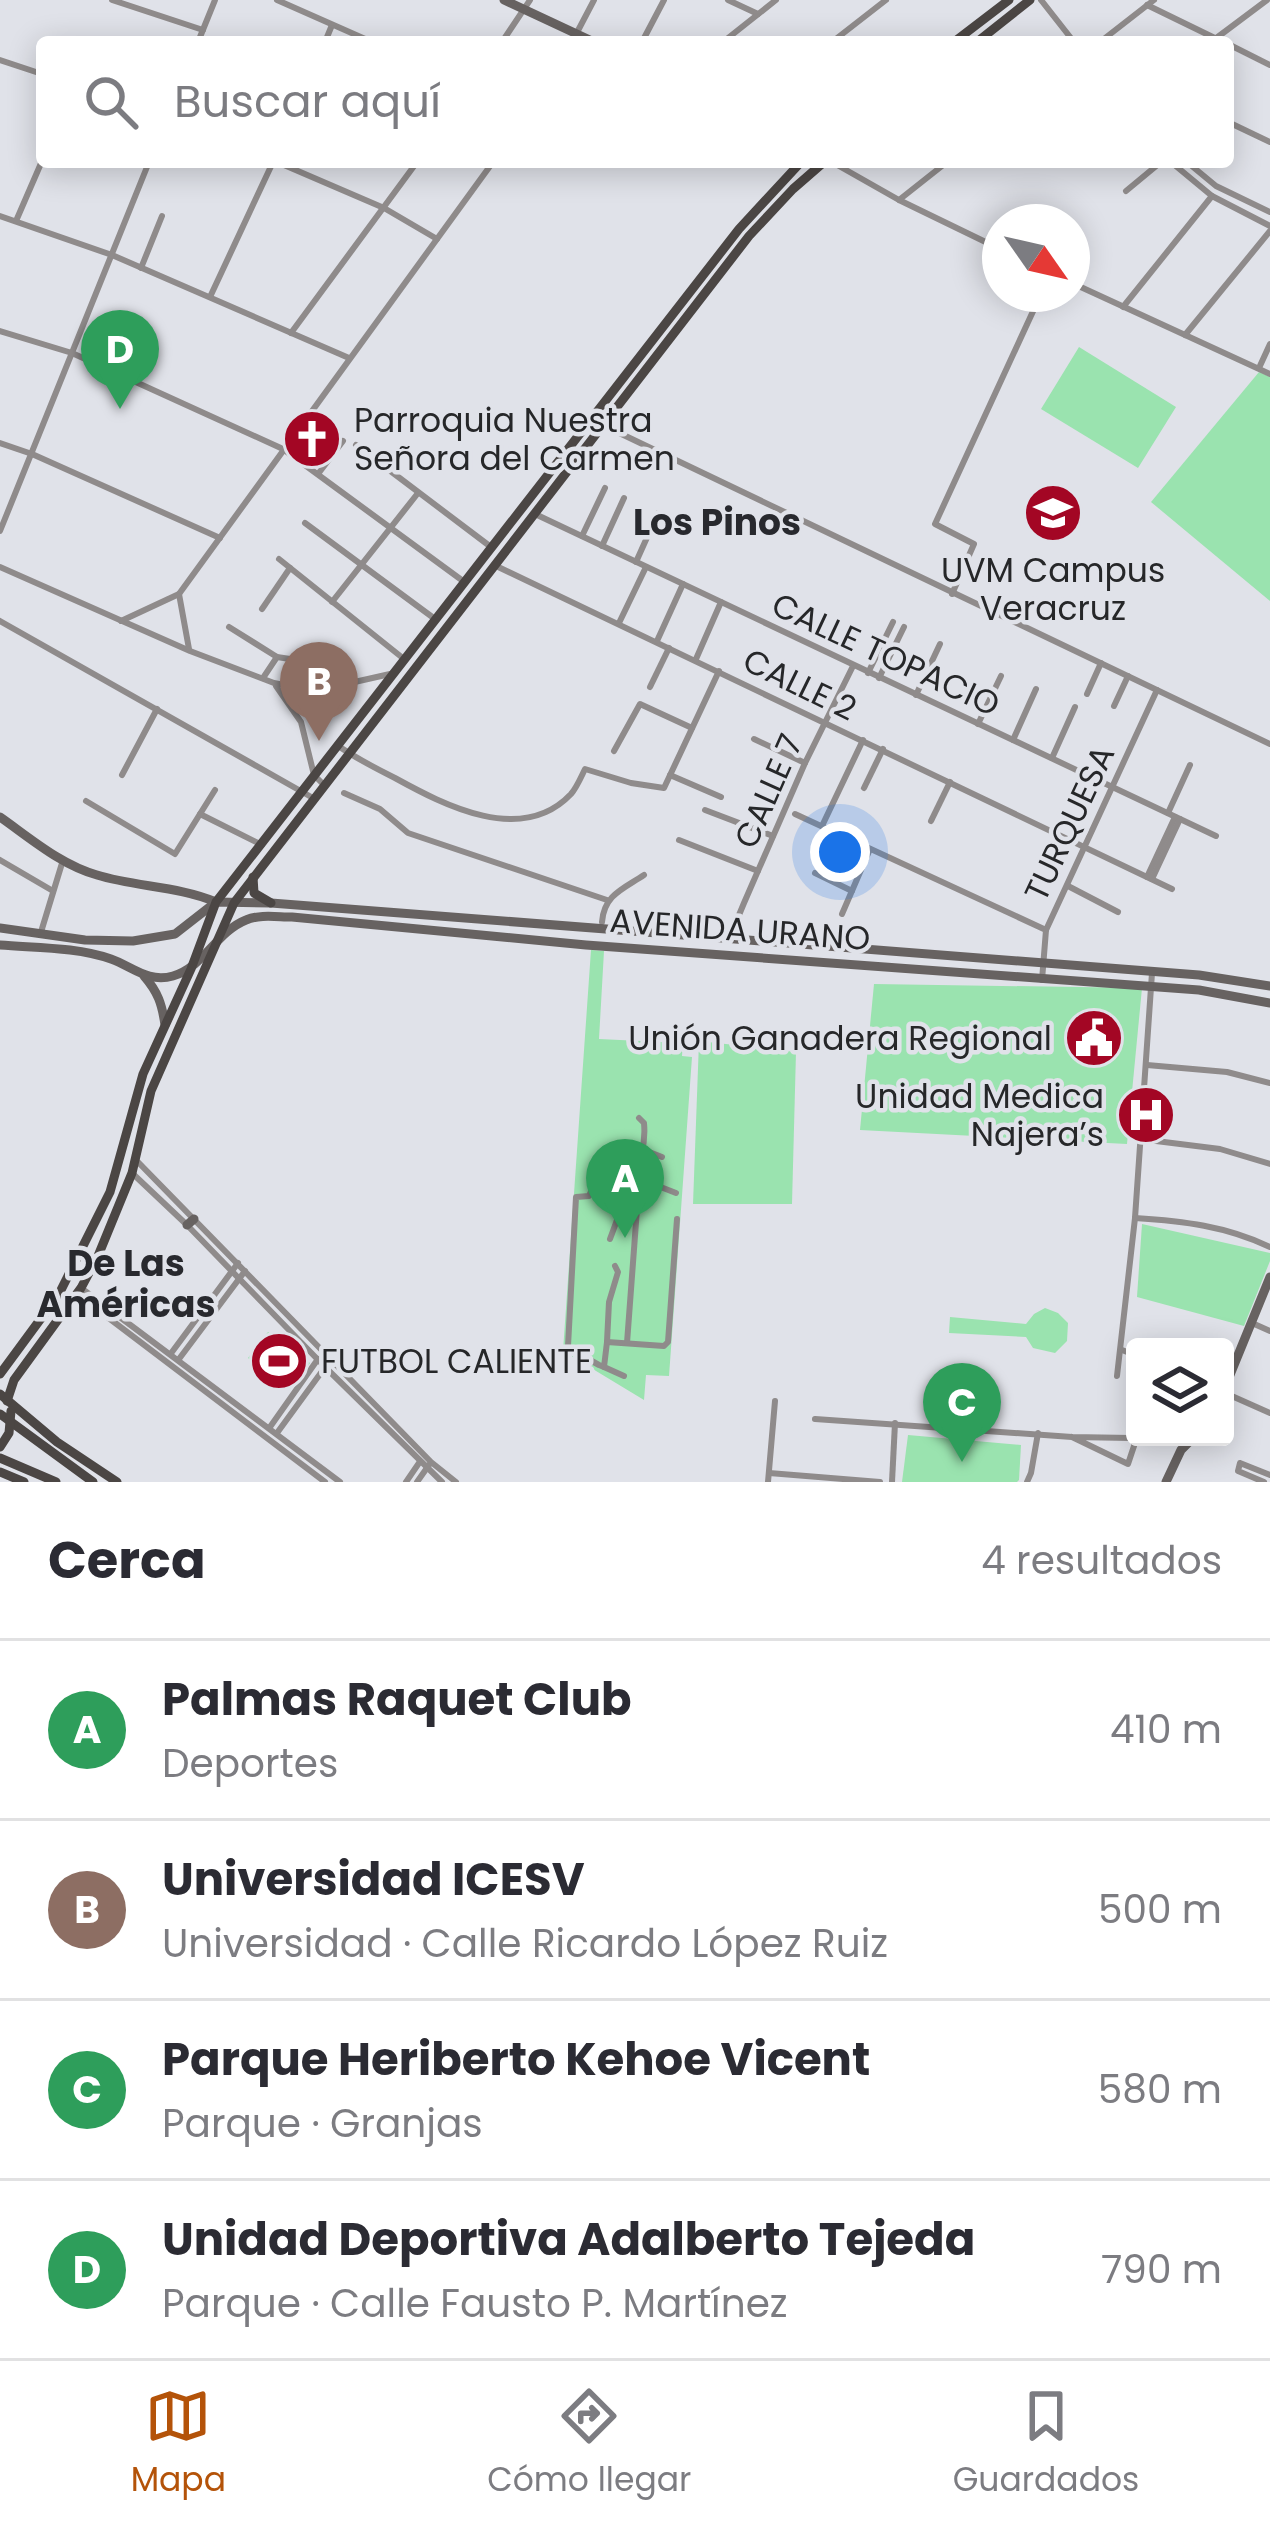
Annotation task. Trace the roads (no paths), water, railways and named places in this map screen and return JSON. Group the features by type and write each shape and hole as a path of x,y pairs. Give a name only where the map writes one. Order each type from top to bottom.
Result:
{"main road":[{"path":"504,0 527,5 572,36"},
{"path":"962,36 1009,0"},
{"path":"984,36 1030,0"},
{"path":"0,928 85,940 133,941 175,934 216,902 739,229 795,168"},
{"path":"0,1374 59,1294 97,1220 120,1165 143,1074 165,1025 178,1011 234,904 749,236 793,189 820,168"},
{"name":"AVENIDA URANO","path":"1,821 90,873 198,894 216,902 600,926 1199,975 1270,986"},
{"path":"253,877 254,893 271,903"},
{"path":"56,1482 1,1455 10,1433 4,1405 14,1380 79,1291 111,1226 132,1173 151,1091 216,902"},
{"name":"AVENIDA URANO","path":"191,968 232,928 268,916 597,946 1199,990 1270,1003"},
{"path":"678,952 679,935"},
{"path":"128,968 126,953 133,941"},
{"path":"0,944 84,952 155,979 191,968"},
{"path":"144,976 156,989 165,1025"},
{"path":"97,1220 111,1226"},
{"path":"1234,1368 1270,1277"},
{"path":"4,1405 20,1426 93,1482"},
{"path":"4,1405 117,1482"},
{"path":"1166,1482 1185,1446"},
{"path":"0,1472 24,1482"}],"street":[{"path":"112,0 203,30"},
{"path":"200,36 214,0"},
{"path":"277,0 357,36"},
{"path":"576,36 594,0"},
{"path":"645,36 664,0"},
{"path":"728,0 758,14"},
{"path":"730,36 776,0"},
{"path":"839,36 884,0"},
{"path":"1041,0 1068,36"},
{"path":"1108,36 1150,3 1208,36"},
{"path":"1226,36 1264,3 1270,10"},
{"path":"506,36 527,5"},
{"path":"327,36 332,25"},
{"path":"1234,49 1270,65"},
{"path":"0,61 36,72"},
{"path":"1234,125 1270,142"},
{"path":"16,221 39,168"},
{"path":"0,531 147,168"},
{"path":"210,297 272,168"},
{"path":"289,168 384,208 437,239"},
{"path":"291,334 413,168"},
{"path":"121,620 179,593 489,168"},
{"path":"839,168 982,240"},
{"path":"898,200 939,168"},
{"path":"1126,190 1154,168"},
{"path":"1179,168 1211,196 1270,229 1184,336"},
{"path":"1194,168 1216,186 1270,212"},
{"path":"1123,307 1211,196"},
{"path":"0,216 112,255 349,358"},
{"path":"141,268 163,216"},
{"path":"1090,292 1270,374"},
{"path":"952,593 974,544 935,524 1033,312"},
{"path":"0,331 72,353 284,449 464,582"},
{"path":"1258,369 1270,344"},
{"path":"590,418 1270,744"},
{"path":"317,474 343,441"},
{"path":"0,443 220,538"},
{"path":"356,445 491,548"},
{"path":"582,536 605,488"},
{"path":"332,602 418,493"},
{"path":"602,546 624,498"},
{"path":"636,562 658,513"},
{"name":"CALLE TOPACIO","path":"536,514 1216,836"},
{"path":"305,523 435,619"},
{"path":"279,559 404,659"},
{"name":"CALLE 2","path":"494,565 1172,889"},
{"path":"0,567 274,683 328,688 393,673"},
{"path":"619,624 646,567"},
{"path":"262,609 290,568"},
{"path":"656,642 683,584"},
{"path":"179,593 190,651"},
{"path":"696,660 721,602"},
{"path":"0,621 314,798"},
{"path":"868,673 893,622"},
{"path":"229,627 277,656 303,661"},
{"path":"879,678 904,627"},
{"path":"916,695 940,644"},
{"path":"650,687 668,648"},
{"path":"263,678 277,656"},
{"path":"1087,694 1101,663"},
{"name":"CALLE 7","path":"737,940 739,915 853,666"},
{"path":"337,745 477,815 497,819 534,815 572,793 585,769 664,788 719,671"},
{"path":"978,724 1001,676"},
{"path":"1114,706 1128,676"},
{"path":"274,683 301,722 314,775 324,785"},
{"path":"1013,740 1036,689"},
{"name":"TURQUESA","path":"1042,980 1046,930 1157,690"},
{"path":"614,751 640,704 692,728"},
{"path":"1052,758 1076,707"},
{"path":"122,776 157,709"},
{"path":"754,739 806,764"},
{"path":"822,826 862,740"},
{"path":"864,788 883,749"},
{"path":"1150,878 1190,765"},
{"path":"670,776 721,797"},
{"path":"931,821 950,782"},
{"path":"86,802 175,854 214,790"},
{"path":"344,793 380,809 408,833 607,900"},
{"path":"705,810 773,836"},
{"path":"200,814 262,844"},
{"path":"794,814 1046,930"},
{"path":"679,840 758,871"},
{"path":"842,914 870,849"},
{"path":"0,860 53,891"},
{"path":"41,932 63,860"},
{"path":"815,873 852,891"},
{"path":"597,946 607,900 644,875"},
{"path":"1067,886 1118,912"},
{"path":"1117,1376 1135,1218 1152,972"},
{"path":"1147,1065 1227,1072 1270,1083"},
{"path":"610,1239 644,1150 644,1123 639,1118"},
{"path":"1141,1139 1220,1149 1270,1164"},
{"path":"644,1150 662,1157"},
{"path":"136,1160 238,1280 425,1462 456,1482"},
{"path":"132,1173 238,1263 442,1482"},
{"path":"625,1376 568,1346 576,1197 589,1196 597,1178 620,1183 625,1198 637,1209 627,1343"},
{"path":"620,1183 633,1180 676,1193"},
{"path":"1135,1218 1203,1224 1244,1234 1270,1247"},
{"path":"607,1342 664,1346 668,1342 677,1219"},
{"path":"168,1357 238,1263"},
{"path":"604,1367 609,1302 618,1272 615,1266"},
{"path":"176,1363 245,1271"},
{"path":"79,1291 325,1482"},
{"path":"1252,1323 1270,1330"},
{"path":"1121,1350 1126,1352"},
{"path":"270,1435 318,1360 327,1355"},
{"path":"270,1435 325,1367 327,1355"},
{"path":"1234,1395 1270,1413"},
{"path":"775,1401 769,1478 880,1482"},
{"path":"815,1419 1134,1440 1128,1464 1072,1437"},
{"path":"892,1482 895,1423"},
{"path":"1028,1482 1038,1433"},
{"path":"270,1435 340,1482"},
{"path":"406,1482 425,1462"},
{"path":"417,1482 425,1462"},
{"path":"1264,1482 1238,1471 1240,1463 1270,1474"}],"place":[{"name":"Unidad Deportiva Adalberto Tejeda","path":"120,409"},
{"name":"Parroquia Nuestra Señora del Carmen","path":"312,439"},
{"name":"UVM Campus Veracruz","path":"1053,513"},
{"name":"Universidad ICESV","path":"319,741"},
{"name":"Unión Ganadera Regional","path":"1094,1038"},
{"name":"Unidad Medica Najera’s","path":"1146,1115"},
{"name":"Palmas Raquet Club","path":"625,1238"},
{"name":"FUTBOL CALIENTE","path":"279,1361"},
{"name":"Parque Heriberto Kehoe Vicent","path":"962,1462"}],"district":[{"name":"Los Pinos","path":"717,522"},
{"name":"De Las Américas","path":"126,1284"}]}
